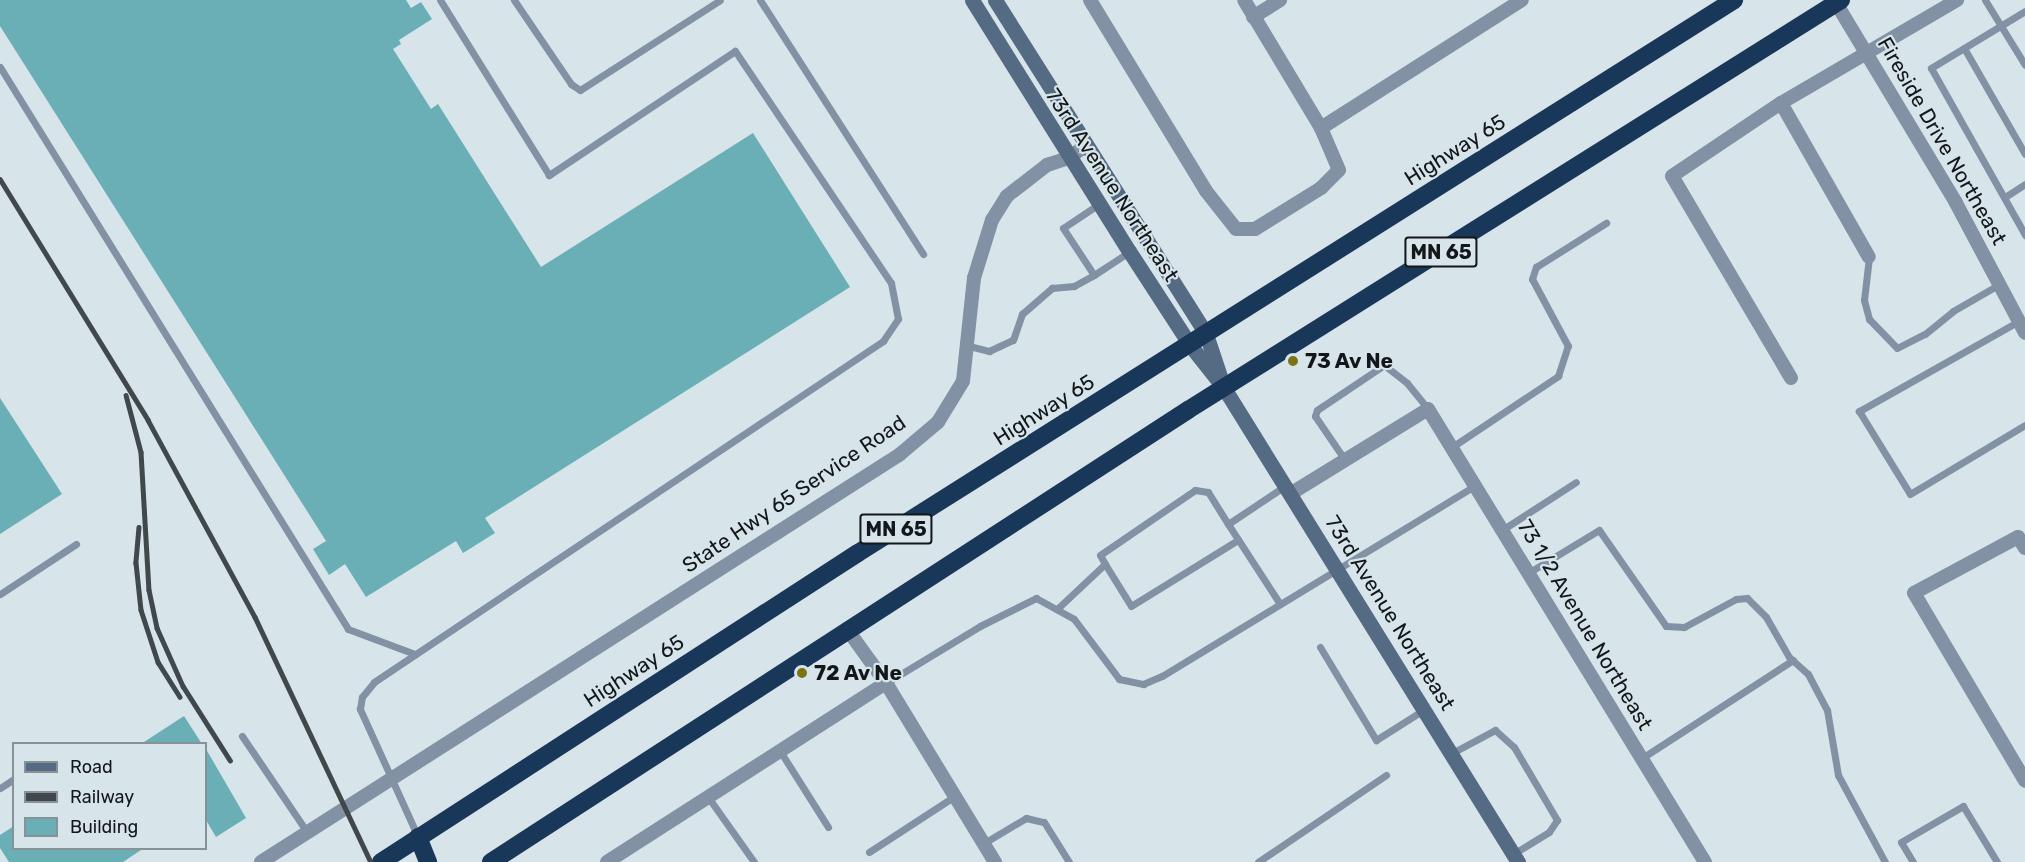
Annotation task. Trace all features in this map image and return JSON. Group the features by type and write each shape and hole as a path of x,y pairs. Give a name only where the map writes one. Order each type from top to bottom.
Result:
{"highway":[{"name":"Highway 65","path":"381,862 1206,334 1734,0"},
{"name":"MN 65","path":"491,862 847,629 1224,388 1839,2"},
{"path":"418,837 428,862"}],"street":[{"name":"73rd Avenue Northeast","path":"972,0 1068,158 1190,345 1224,388 1516,858"},
{"name":"73rd Avenue Northeast","path":"995,0 1085,146 1206,334 1224,388"},
{"path":"1090,0 1206,191 1236,230 1255,229 1321,188 1338,170 1321,128 1244,0"},
{"path":"1253,17 1280,0"},
{"path":"1321,128 1522,0"},
{"path":"1791,378 1672,176 1781,103 1869,54 1958,0"},
{"name":"Fireside Drive Northeast","path":"1839,2 2000,284 2022,327"},
{"path":"1781,103 1869,257"},
{"name":"State Hwy 65 Service Road","path":"261,862 899,455 938,422 963,381 969,346 974,278 992,220 1007,196 1047,165 1068,158 1085,146"},
{"path":"1288,490 1345,460 1428,409"},
{"name":"73 1/2 Avenue Northeast","path":"1428,409 1705,862"},
{"path":"2022,543 1914,593 2025,781"},
{"path":"847,629 886,683 995,862"},
{"path":"607,862 886,683"}],"lane":[{"path":"418,837 390,780 360,709 362,697 374,682 883,341 898,319 891,283 735,51 549,175 440,0"},
{"path":"514,0 571,84 580,90 720,0"},
{"path":"760,0 923,254"},
{"path":"1985,0 2025,65"},
{"path":"2025,11 1931,68 2025,235"},
{"path":"1964,48 2025,154"},
{"path":"0,67 348,629 415,654"},
{"path":"2005,197 2025,184"},
{"path":"1094,275 1063,228 1099,204"},
{"path":"1452,447 1558,376 1568,346 1532,279 1536,267 1605,223"},
{"path":"969,346 989,351 1013,340 1022,314 1052,288 1074,286 1129,251"},
{"path":"1869,257 1864,300 1869,319 1897,348 1925,334 1953,311 2000,284"},
{"path":"2022,327 1859,411 1910,494 2025,424"},
{"path":"1345,460 1315,416 1317,410 1384,365 1407,383 1428,409"},
{"path":"1502,530 1576,482"},
{"path":"886,683 980,626 1036,598 1074,619 1119,679 1143,684 1162,676 1475,486"},
{"path":"1238,540 1131,606 1100,555 1195,490 1208,492 1280,604"},
{"path":"1228,524 1288,490"},
{"path":"1528,573 1599,530 1666,626 1684,627 1736,599 1748,598 1766,616 1793,660 1808,674 1827,710 1838,775 1886,862"},
{"path":"0,594 76,544"},
{"path":"1057,609 1105,564"},
{"path":"1320,647 1376,740 1425,709"},
{"path":"1642,758 1793,660"},
{"path":"1452,753 1495,730 1514,747 1557,820 1549,832 1516,858"},
{"path":"242,736 307,832"},
{"path":"780,751 828,827"},
{"path":"1258,862 1386,775"},
{"path":"869,852 955,796"},
{"path":"708,798 754,862"},
{"path":"1912,862 1901,842 1963,806 1997,862"},
{"path":"984,843 1026,818 1044,822 1069,862"}],"building":[{"path":"0,0 406,0 411,8 421,2 432,19 399,40 401,44 393,49 431,109 438,104 541,267 753,133 850,287 485,518 495,533 463,553 456,541 366,597 345,564 329,575 313,549 326,541 0,26"},
{"path":"0,398 62,494 0,534"},
{"path":"184,716 201,742 144,742"},
{"path":"207,751 246,818 216,837 207,822"},
{"path":"12,827 12,850 141,850 123,862 9,862 0,848 0,835"}],"railway":[{"path":"0,179 148,420 255,617 371,862"},
{"path":"126,395 141,452 149,590 157,628 183,686 230,760"},
{"path":"139,527 136,563 141,610 158,662 180,697"}],"place":[{"name":"73 Av Ne","path":"1293,361"},
{"name":"72 Av Ne","path":"802,673"}]}
